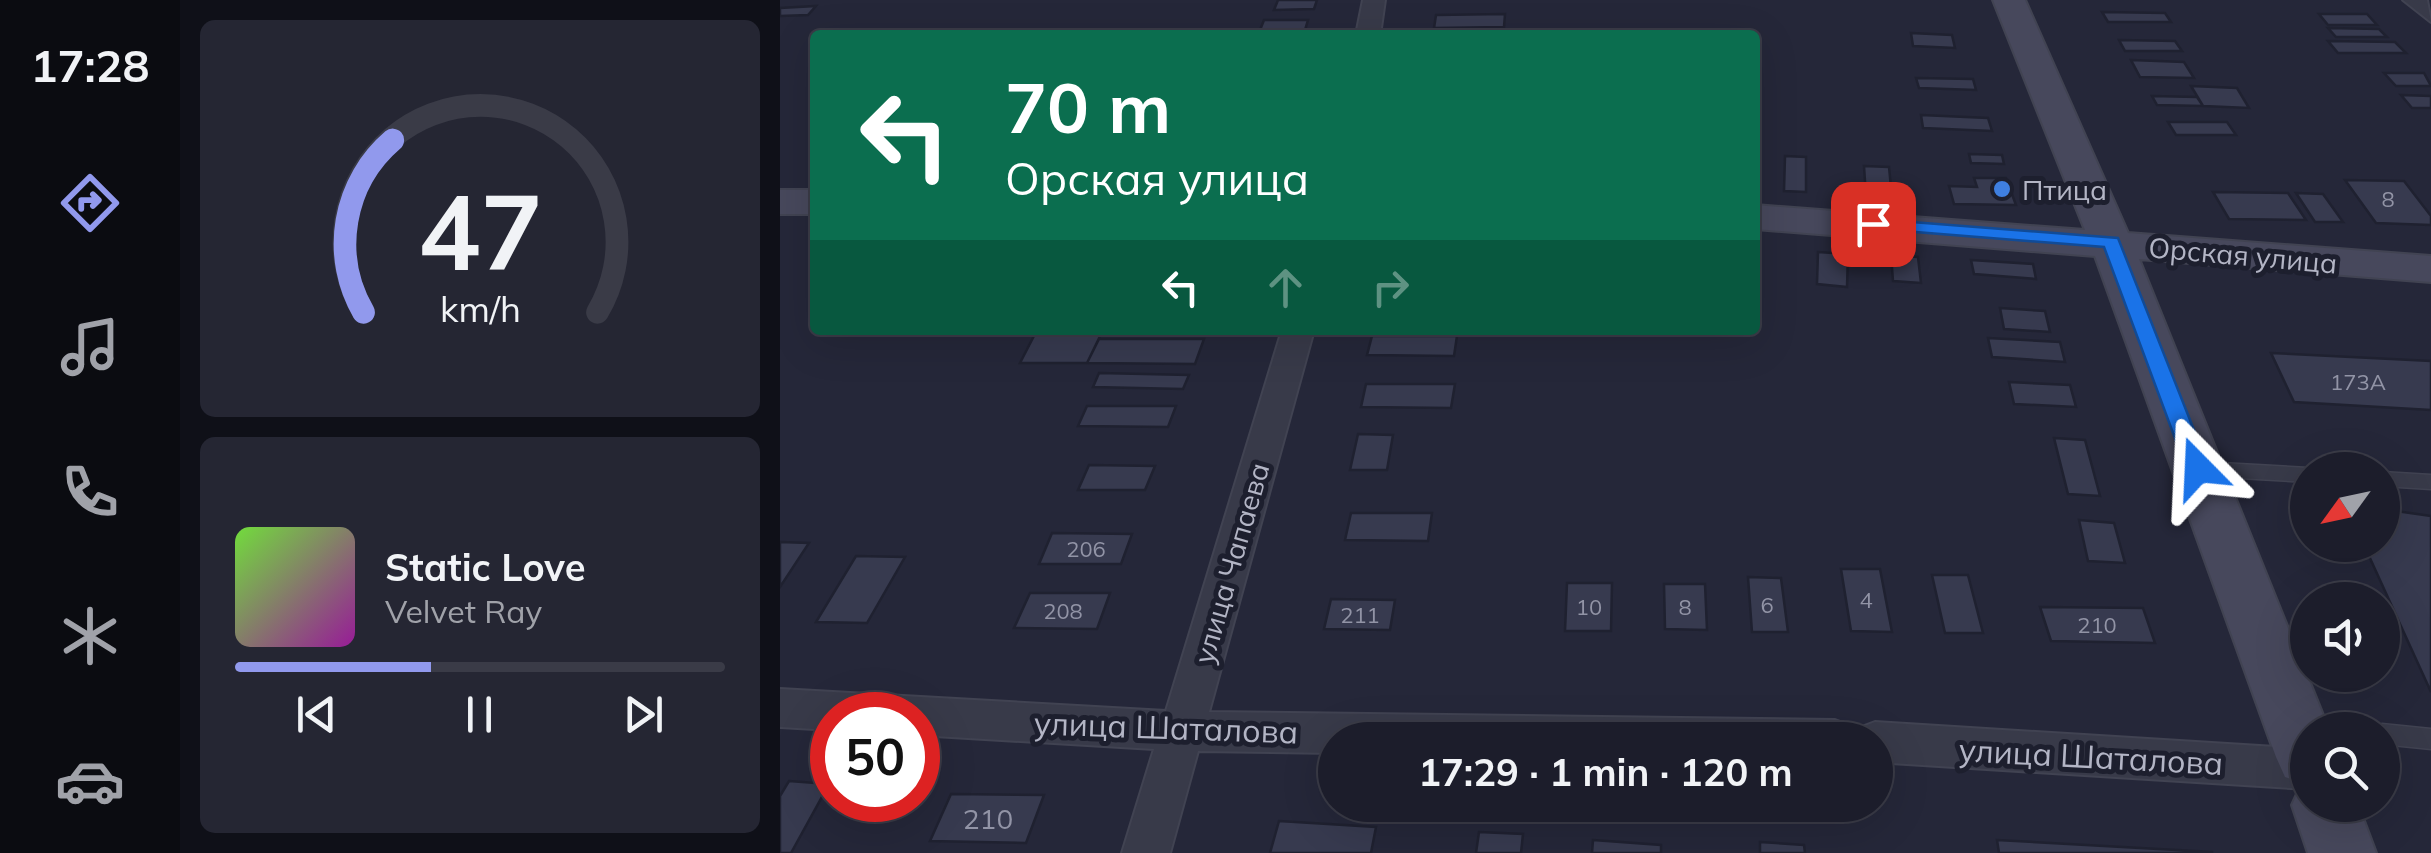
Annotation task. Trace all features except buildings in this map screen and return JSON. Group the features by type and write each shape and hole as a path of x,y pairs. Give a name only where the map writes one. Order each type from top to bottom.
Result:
{"main road":[{"path":"2010,0 2112,242 2296,712"},
{"path":"780,202 810,202"},
{"name":"Орская улица","path":"1760,217 2431,270"},
{"path":"2331,822 2342,853"}],"street":[{"path":"1369,30 1374,0"},
{"path":"2414,0 2431,15"},
{"name":"улица Чапаева","path":"1146,853 1297,335"},
{"path":"780,708 810,710"},
{"name":"улица Шаталова","path":"940,717 1182,732 1318,734"},
{"name":"улица Шаталова","path":"1893,742 2290,746"}],"lane":[{"path":"2198,468 2290,474"},
{"path":"2400,480 2431,482"},
{"path":"2400,735 2431,738"}],"place":[{"name":"Птица","path":"2002,189"}],"route":[{"path":"1873,224 2112,242 2198,468"}]}
